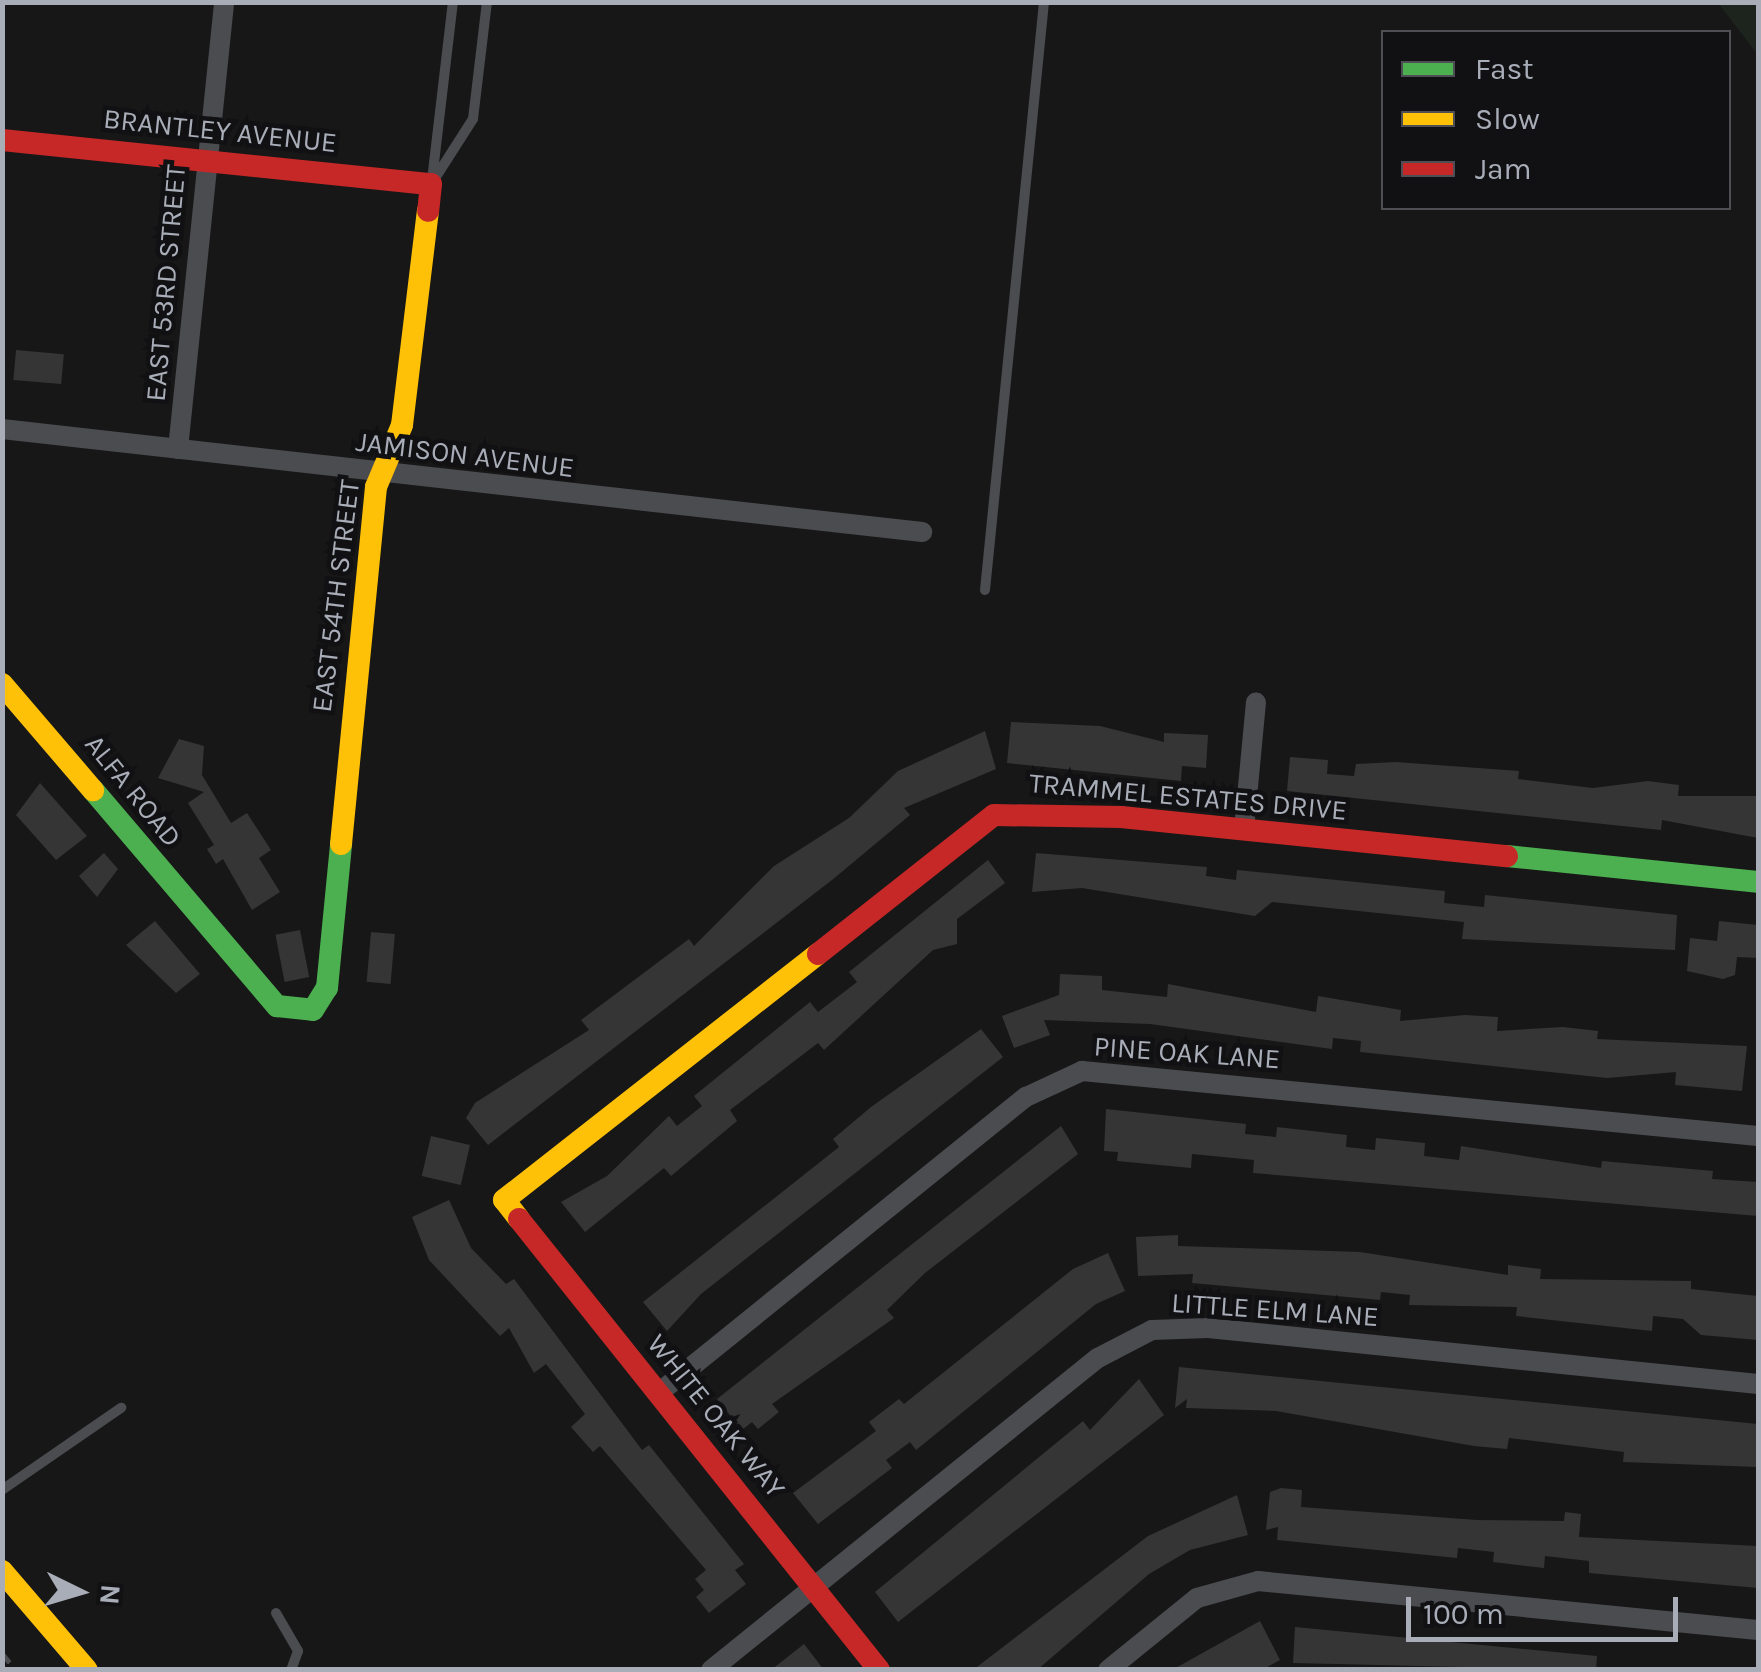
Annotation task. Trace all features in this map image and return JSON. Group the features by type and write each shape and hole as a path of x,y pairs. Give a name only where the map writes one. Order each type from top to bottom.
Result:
{"street":[{"name":"EAST 53RD STREET","path":"178,449 204,160 224,2"},
{"name":"BRANTLEY AVENUE","path":"2,140 431,184"},
{"name":"EAST 54TH STREET","path":"218,938 276,1006 302,1015 322,1000 379,472 402,425 431,184"},
{"name":"JAMISON AVENUE","path":"2,429 922,532"},
{"name":"ALFA ROAD","path":"2,684 218,938"},
{"path":"1244,830 1256,704"},
{"name":"TRAMMEL ESTATES DRIVE","path":"504,1200 968,827 1024,812 1758,882"},
{"name":"PINE OAK LANE","path":"660,1392 1026,1097 1082,1072 1758,1136"},
{"name":"WHITE OAK WAY","path":"504,1200 879,1670"},
{"name":"LITTLE ELM LANE","path":"711,1670 1098,1358 1152,1330 1208,1328 1758,1384"},
{"path":"2,1571 87,1670"},
{"path":"1108,1670 1197,1598 1258,1581 1758,1630"}],"lane":[{"name":"EAST 54TH STREET","path":"431,184 452,2"},
{"path":"431,184 473,119 487,2"},
{"path":"985,590 1044,2"},
{"path":"2,1490 121,1408"},
{"path":"276,1612 298,1651 291,1670"}],"shaded area":[{"path":"1718,3 1758,3 1758,55"}],"building":[{"path":"16,350 64,354 61,384 13,380"},
{"path":"1011,722 1100,726 1164,742 1164,733 1208,735 1206,768 1182,766 1181,781 1007,763"},
{"path":"985,731 996,769 904,808 910,815 832,880 488,1145 466,1118 475,1103 589,1030 581,1020 689,939 694,946 774,866 849,818 898,771"},
{"path":"179,739 204,746 202,775 231,823 247,813 271,850 259,858 280,892 252,910 223,859 216,864 207,849 214,845 188,803 204,792 158,778"},
{"path":"1290,757 1328,760 1327,774 1354,776 1356,764 1396,762 1519,771 1518,779 1593,788 1648,781 1679,785 1678,796 1758,796 1758,838 1662,820 1661,830 1287,791"},
{"path":"40,783 87,836 56,860 16,815"},
{"path":"104,853 118,869 97,897 79,876"},
{"path":"1036,853 1207,867 1206,876 1236,880 1237,870 1445,891 1444,903 1484,907 1485,895 1677,915 1675,950 1462,939 1464,922 1272,902 1255,916 1082,888 1032,892"},
{"path":"988,860 1005,883 957,919 957,944 933,950 824,1050 818,1043 730,1110 737,1121 671,1176 664,1168 585,1232 561,1202 607,1176 669,1116 677,1126 702,1106 694,1096 810,1002 818,1012 857,982 849,972"},
{"path":"155,921 200,974 176,993 126,945"},
{"path":"1719,921 1758,925 1758,958 1737,957 1735,975 1723,979 1687,971 1690,938 1717,941"},
{"path":"300,930 309,977 285,982 275,935"},
{"path":"371,932 395,934 391,984 367,982"},
{"path":"1060,974 1102,976 1102,990 1167,997 1168,984 1316,1012 1318,996 1401,1010 1400,1021 1465,1015 1498,1017 1497,1031 1563,1027 1598,1031 1597,1039 1747,1046 1742,1091 1675,1085 1676,1072 1607,1078 1360,1052 1361,1041 1333,1038 1332,1049 1150,1024 1044,1020 1050,1035 1014,1048 1002,1016 1059,995"},
{"path":"981,1029 1003,1057 701,1294 667,1331 643,1302 839,1147 833,1139 871,1107"},
{"path":"1106,1109 1246,1124 1245,1134 1276,1137 1277,1127 1347,1135 1346,1147 1375,1150 1376,1138 1425,1143 1424,1156 1459,1160 1461,1146 1601,1168 1602,1161 1713,1171 1712,1179 1758,1182 1758,1216 1253,1173 1254,1160 1192,1154 1191,1168 1117,1161 1118,1152 1104,1151"},
{"path":"1061,1126 1078,1154 925,1273 887,1310 894,1318 772,1404 779,1412 758,1429 752,1422 742,1430 717,1399"},
{"path":"431,1136 470,1145 461,1185 422,1176"},
{"path":"449,1200 471,1248 506,1284 514,1279 642,1450 649,1445 744,1564 735,1570 746,1584 709,1613 696,1597 704,1590 695,1579 706,1570 600,1446 593,1452 571,1427 585,1414 546,1364 534,1373 509,1328 500,1336 429,1260 412,1217"},
{"path":"1178,1235 1178,1246 1360,1252 1508,1275 1508,1265 1541,1269 1540,1279 1691,1281 1691,1289 1758,1296 1758,1340 1701,1335 1683,1319 1653,1316 1652,1331 1516,1316 1517,1307 1409,1305 1410,1295 1381,1292 1380,1300 1192,1283 1193,1274 1138,1276 1136,1237"},
{"path":"1108,1253 1125,1291 1096,1304 916,1450 910,1442 886,1460 892,1468 818,1524 793,1493 876,1431 869,1422 899,1399 904,1404 1073,1269"},
{"path":"1179,1367 1758,1424 1757,1467 1623,1462 1624,1452 1509,1438 1507,1449 1474,1446 1276,1411 1186,1408 1187,1399 1175,1408"},
{"path":"1139,1379 1164,1415 898,1622 875,1592 1083,1421 1090,1430"},
{"path":"1281,1488 1302,1490 1301,1507 1477,1520 1564,1521 1565,1512 1581,1514 1579,1537 1758,1546 1758,1588 1589,1573 1589,1561 1545,1556 1544,1568 1493,1562 1494,1552 1458,1548 1457,1558 1277,1540 1278,1527 1266,1530 1270,1492"},
{"path":"1237,1495 1248,1535 1190,1550 1149,1574 1037,1670 973,1670 1148,1536"},
{"path":"1260,1621 1280,1660 1262,1670 1172,1670"},
{"path":"1295,1627 1597,1656 1596,1670 1293,1663"},
{"path":"804,1644 824,1670 771,1670"}],"railway":[{"path":"2,1653 16,1670"}],"traffic: fast":[{"path":"93,790 277,1006 313,1010 327,988 341,844"},
{"path":"1507,856 1758,882"}],"traffic: slow":[{"path":"341,844 376,487 402,425 428,211"},
{"path":"2,684 93,790"},
{"path":"519,1219 504,1200 818,954"},
{"path":"2,1571 87,1670"}],"traffic: jam":[{"path":"2,140 431,184 428,211"},
{"path":"818,954 994,815 1121,817 1507,856"},
{"path":"519,1219 879,1670"}]}
